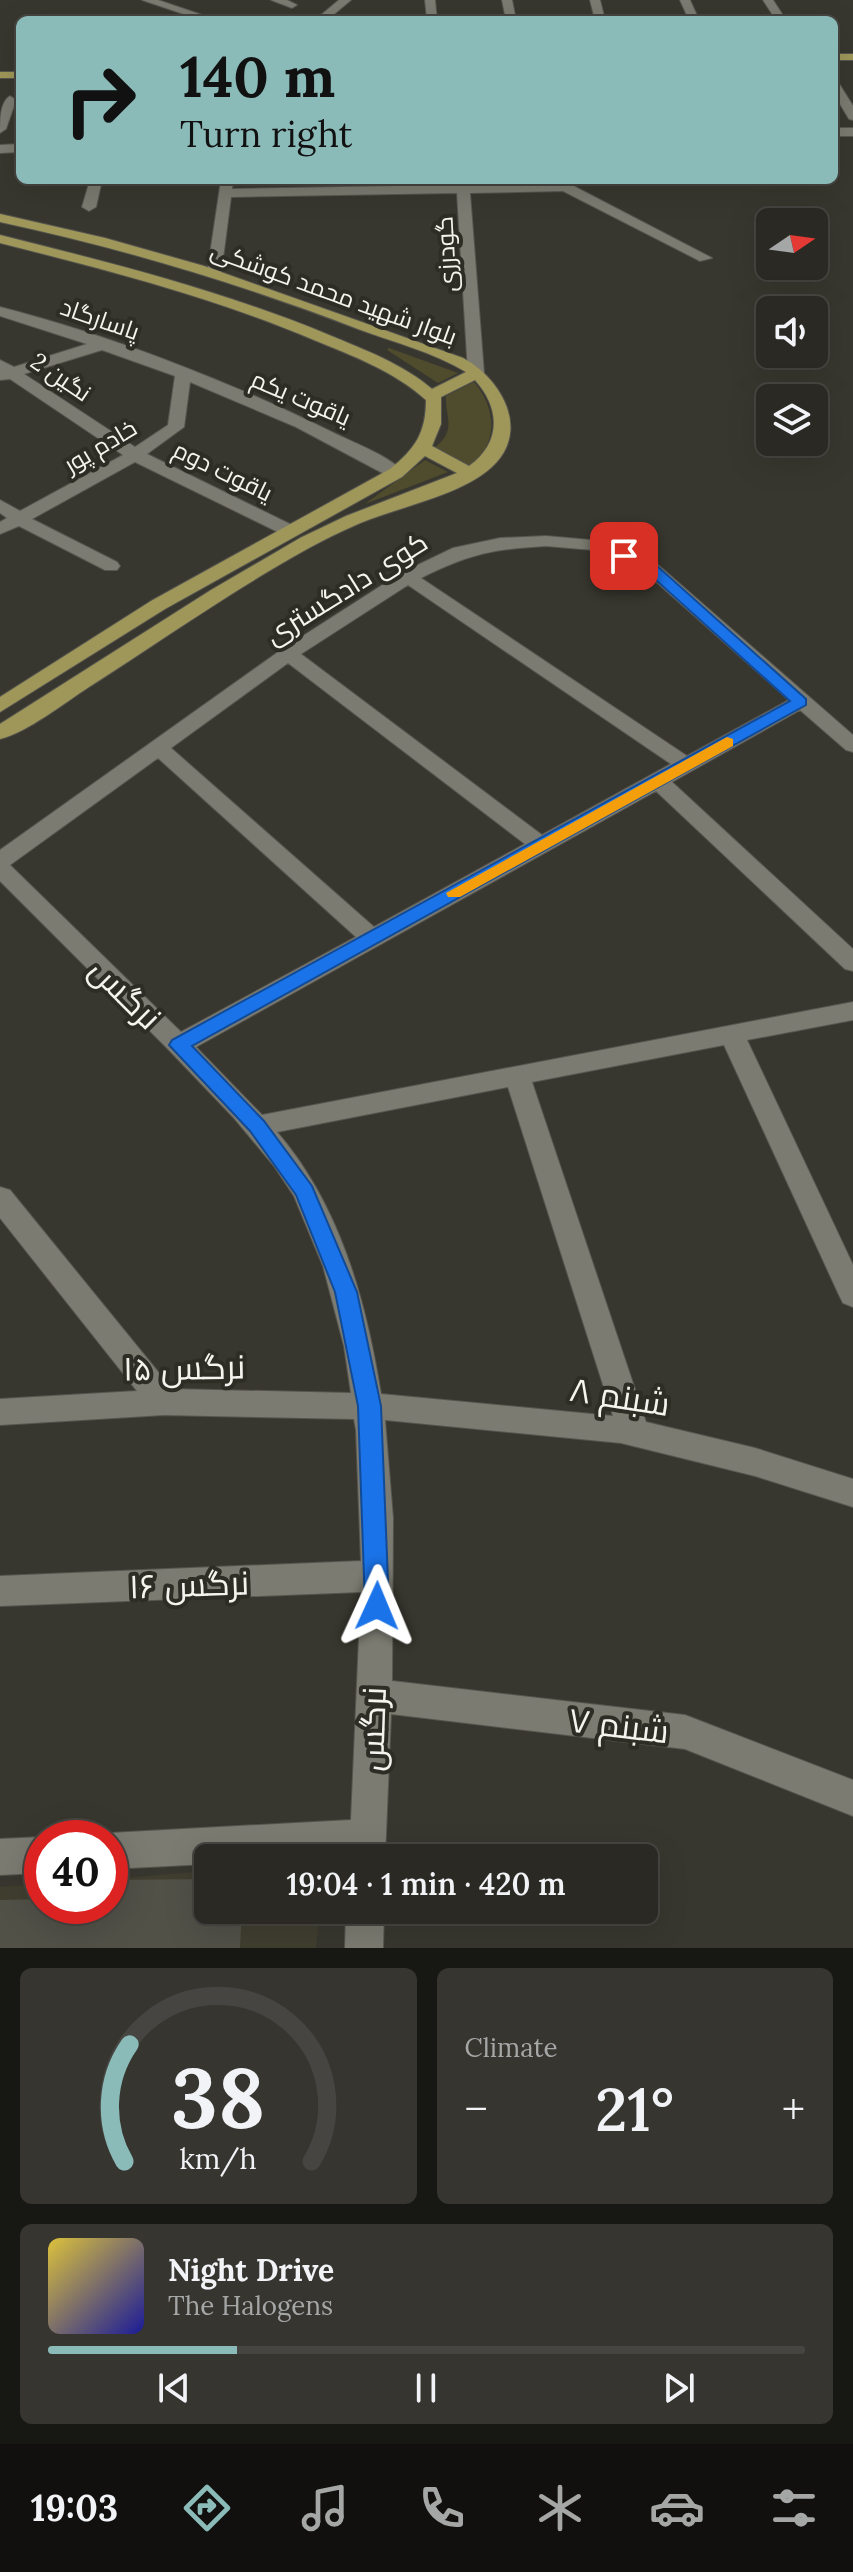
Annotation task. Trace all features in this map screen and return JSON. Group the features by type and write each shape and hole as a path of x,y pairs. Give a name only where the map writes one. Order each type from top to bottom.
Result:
{"main road":[{"name":"بلوار شهید محمد کوشکی","path":"0,218 214,274 344,318 445,357 476,373 501,415 500,446 490,460 471,474 350,521 294,551 0,733"},
{"name":"بلوار شهید محمد کوشکی","path":"0,239 148,278 270,316 361,354 405,377 431,396"},
{"path":"0,706 158,605 396,473 431,439 435,420 434,399 431,396 476,373"},
{"path":"423,448 471,474"}],"street":[{"path":"147,0 199,16"},
{"path":"276,0 292,5"},
{"path":"327,16 351,3"},
{"path":"838,91 853,116"},
{"path":"0,129 10,100"},
{"path":"89,207 95,184"},
{"path":"214,274 226,186 464,184 566,187"},
{"name":"گودرزی","path":"464,184 476,373"},
{"path":"560,184 705,258"},
{"name":"پاسارگاد","path":"0,311 104,344 183,375"},
{"path":"4,372 104,344"},
{"name":"نگین 2","path":"4,372 135,455"},
{"name":"خادم پور","path":"0,529 135,455 176,427 183,375"},
{"name":"یاقوت یکم","path":"183,375 337,437 396,473"},
{"name":"یاقوت دوم","path":"135,455 290,531"},
{"path":"0,505 21,520 111,566"},
{"name":"کوی دادگستری","path":"0,861 288,654 408,577 459,552 500,543 546,541 596,545 651,568 853,746"},
{"path":"408,577 686,765"},
{"path":"288,654 541,845"},
{"path":"179,1045 800,702"},
{"path":"158,747 372,938"},
{"path":"658,781 853,963"},
{"name":"نرگس","path":"0,868 257,1126 305,1191 328,1243 346,1292 370,1406 378,1576 368,1844"},
{"path":"257,1126 853,1011"},
{"path":"732,1035 853,1295"},
{"path":"517,1076 634,1433"},
{"path":"0,1198 164,1402"},
{"name":"نرگس ۱۵","path":"0,1412 164,1402 370,1406"},
{"name":"شبنم ۸","path":"370,1406 634,1433 755,1462 853,1493"},
{"name":"نرگس ۱۶","path":"0,1591 378,1576"},
{"name":"شبنم ۷","path":"373,1695 685,1732 853,1798"},
{"path":"128,1851 194,1850"},
{"path":"0,1857 24,1856"},
{"path":"364,1948 365,1924"}],"shaded area":[{"path":"389,348 458,373 438,383 387,350"},
{"path":"474,382 487,404 491,426 486,448 469,467 433,449 448,430 446,396"},
{"path":"425,460 448,472 365,504"},
{"path":"194,1872 194,1924 319,1924 316,1948 0,1948 0,1887 24,1885 24,1924 128,1924 128,1878"}],"building":[{"path":"194,1879 194,1924 241,1924 240,1948 0,1948 0,1900 24,1899 24,1924 128,1924 128,1880"}],"slow traffic":[{"path":"454,893 727,742"}],"route":[{"path":"377,1606 370,1406 346,1292 305,1191 257,1126 179,1045 800,702 651,568 624,556"}]}
